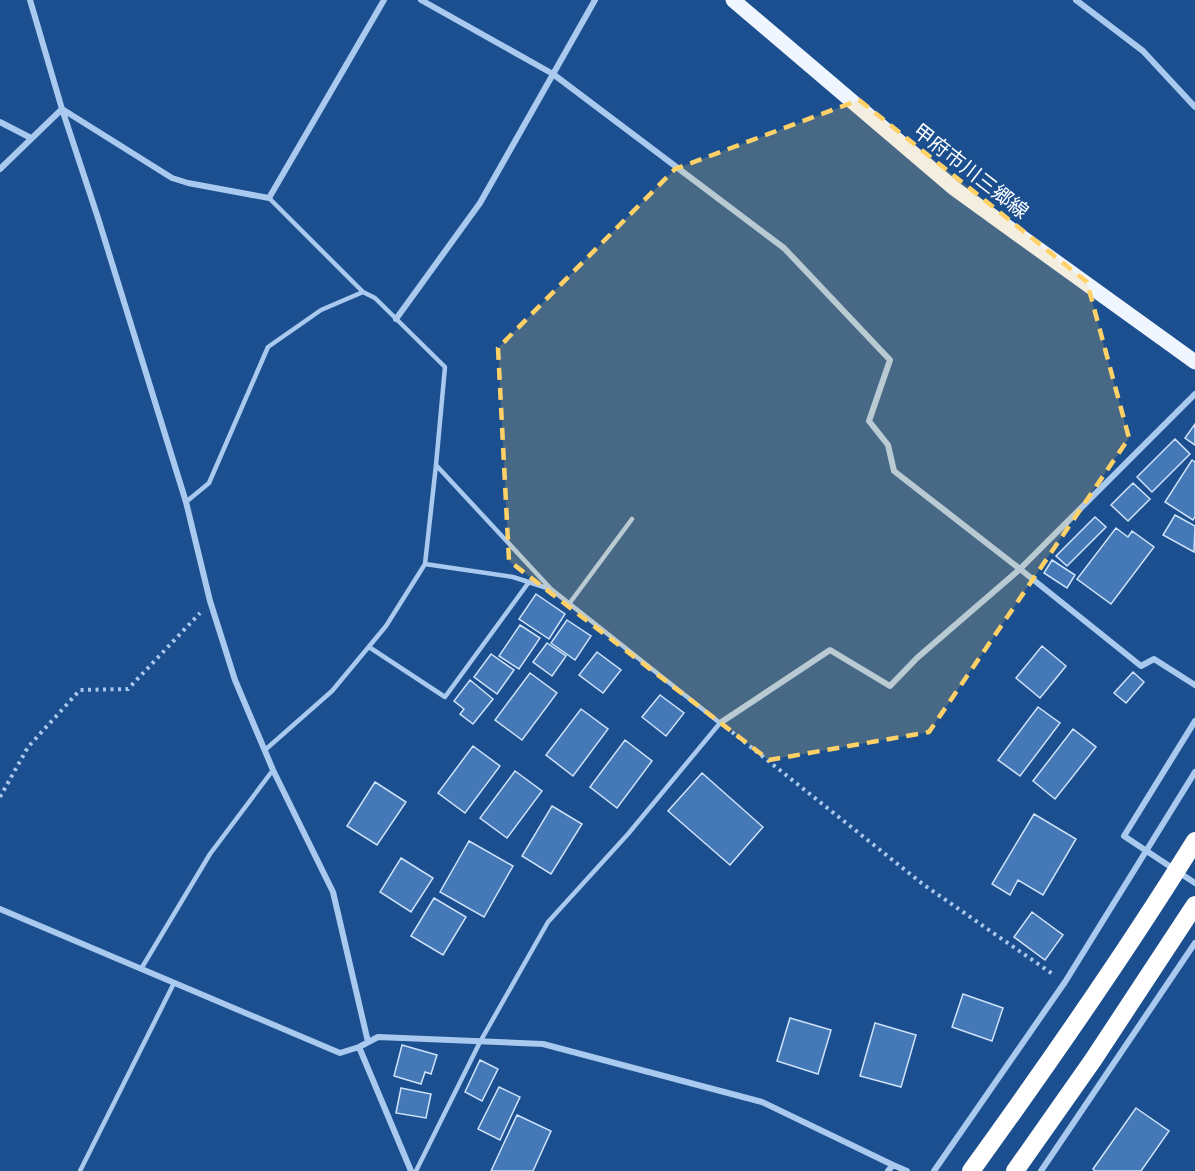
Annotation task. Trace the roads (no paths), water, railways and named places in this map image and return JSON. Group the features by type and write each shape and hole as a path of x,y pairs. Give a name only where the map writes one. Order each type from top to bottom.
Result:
{"highway":[{"path":"971,1171 1075,1024 1159,899 1195,840"},
{"path":"1015,1171 1195,905"}],"main road":[{"name":"甲府市川三郷線","path":"733,0 955,189 1195,362"}],"street":[{"path":"30,0 186,502 210,602 235,680 273,770 333,892 368,1042"},
{"path":"62,109 172,178 269,198 384,0"},
{"path":"421,0 553,74 784,248 890,360 869,421 888,445 894,471 1141,666 1154,659 1195,685"},
{"path":"396,319 480,202 595,0"},
{"path":"1076,0 1143,51 1195,106"},
{"path":"0,169 62,109"},
{"path":"0,122 31,138"},
{"path":"720,723 830,650 890,686 917,658 1020,569 1195,394"},
{"path":"1195,721 1124,836 1195,883"},
{"path":"934,1171 1065,982 1195,772"},
{"path":"0,909 340,1053 359,1047 378,1037 543,1044 762,1102 907,1171"},
{"path":"1041,1171 1195,943"},
{"path":"359,1047 411,1171"},
{"path":"888,1171 893,1165"}],"lane":[{"path":"265,750 332,691 386,626 425,564 445,367 375,298 363,292 269,198"},
{"path":"186,502 209,483 268,347 321,310 363,292"},
{"path":"416,1171 480,1042 548,922 628,834 720,723 551,590 436,465"},
{"path":"569,604 632,519"},
{"path":"425,564 513,577 551,590"},
{"path":"369,646 445,697 529,582"},
{"path":"141,969 210,854 273,770"},
{"path":"80,1171 174,982"}]}
